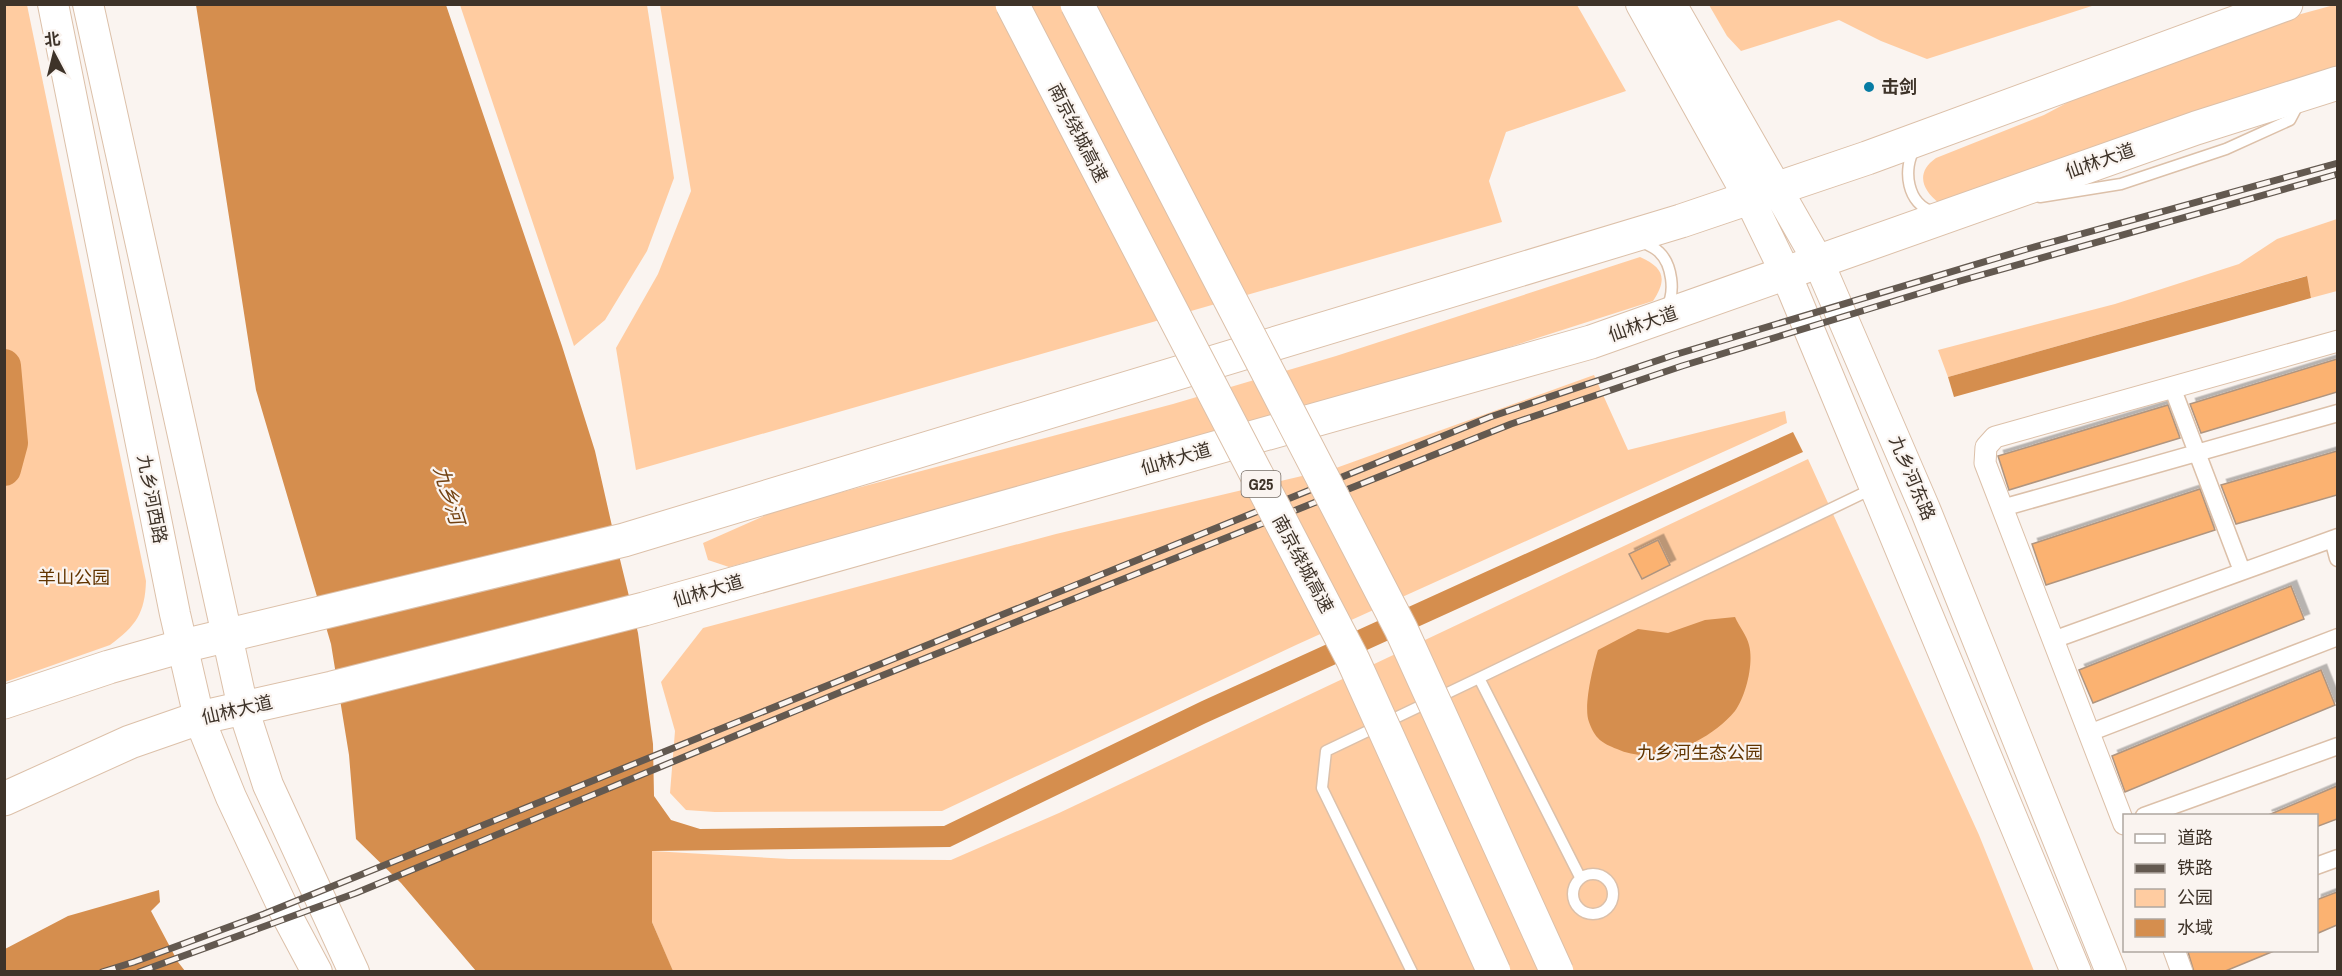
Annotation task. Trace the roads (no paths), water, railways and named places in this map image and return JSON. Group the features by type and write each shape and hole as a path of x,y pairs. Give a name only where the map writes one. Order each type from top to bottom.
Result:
{"main road":[{"name":"九乡河西路","path":"53,4 175,614 199,718 236,808 286,914 317,972"},
{"path":"88,4 243,708 268,784 354,972"},
{"name":"南京绕城高速","path":"1012,4 1353,660 1494,972"},
{"path":"1077,4 1401,629 1557,972"},
{"name":"九乡河东路","path":"1641,4 1764,193 1818,261 1925,509 2111,972"},
{"name":"九乡河东路","path":"1671,4 1764,193 1786,274 2076,972"},
{"path":"4,702 108,667 183,646 624,540 1624,238 1764,193 2286,4"},
{"name":"仙林大道","path":"4,799 130,742 199,718 332,688 644,609 1591,342 2196,128 2337,83"}],"street":[{"path":"2123,820 1985,463 1986,447 1995,437 2337,341"},
{"path":"2172,387 2242,571"},
{"path":"2002,508 2337,413"},
{"path":"2053,640 2335,538 2337,558"},
{"path":"2089,733 2337,637"},
{"path":"2150,814 2337,746"},
{"path":"2318,865 2337,858"},
{"path":"2174,952 2182,972"}],"lane":[{"path":"1925,136 1913,149 1908,165 1913,197 1928,210 1953,213"},
{"path":"1624,238 1652,246 1661,253 1667,264 1671,297 1656,320"},
{"path":"1412,972 1322,788 1326,751 1875,487"},
{"path":"1479,678 1580,877"}],"water":[{"name":"九乡河","path":"196,5 446,5 562,346 595,451 638,633 653,744 654,796 671,820 700,829 944,826 1202,701 1793,432 1803,452 1206,723 950,847 652,851 652,922 673,971 476,971 401,883 356,839 349,755 331,644 256,390"},
{"path":"2307,276 2311,298 1954,397 1948,377"},
{"path":"1735,617 1749,645 1750,670 1739,705 1724,722 1711,733 1681,748 1648,755 1632,754 1617,749 1597,736 1591,728 1587,707 1591,676 1598,650 1638,629 1668,633 1705,620"},
{"path":"159,890 160,902 151,911 185,971 5,971 5,949 68,916"}],"waterway":[{"path":"4,366 11,443 4,469"}],"railway":[{"path":"102,972 264,914 1490,417 1674,355 2027,249 2338,163"},
{"path":"139,972 356,893 841,692 1511,424 1682,366 1960,281 2338,174"}],"place":[{"name":"击剑","path":"1869,87"}],"park label":[{"name":"羊山公园","path":"74,578"},
{"name":"九乡河生态公园","path":"1700,753"}]}
